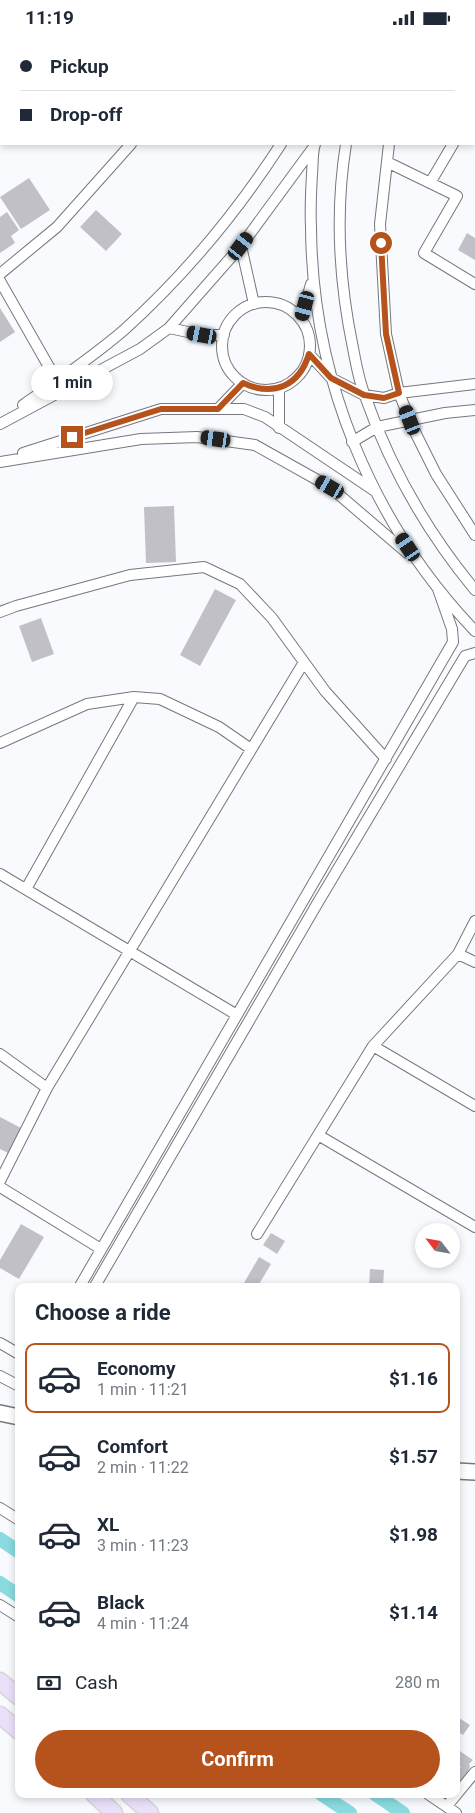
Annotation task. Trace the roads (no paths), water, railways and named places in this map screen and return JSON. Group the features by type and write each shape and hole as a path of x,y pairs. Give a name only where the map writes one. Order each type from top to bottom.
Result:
{"main road":[{"path":"0,1413 15,1416"},
{"path":"460,1471 475,1472"},
{"path":"0,1681 15,1694"},
{"path":"0,1715 15,1728"},
{"path":"98,1798 114,1813"},
{"path":"133,1798 150,1813"}],"street":[{"path":"0,274 57,227 130,145"},
{"path":"0,423 123,330 192,262 253,187 280,145"},
{"path":"346,145 341,189 340,256 348,323 364,395 401,481 417,510 435,539 475,590"},
{"path":"389,145 380,224 386,334 399,393 436,474 475,535"},
{"path":"430,183 452,145"},
{"path":"0,423 140,349 169,328 241,246 314,146"},
{"path":"314,146 310,210 313,278 318,320 331,378 352,443 398,533 438,589 475,631"},
{"path":"387,162 457,196 424,253 475,284"},
{"path":"241,246 254,304"},
{"path":"301,320 313,278"},
{"path":"0,281 57,381"},
{"path":"263,302 280,305 295,313 309,336 309,354 302,371 296,378 279,388 261,389 243,383 230,371 223,353 224,335 232,319 246,307 254,304 263,302"},
{"path":"169,328 202,335 224,335"},
{"path":"309,354 331,378 364,395 384,398 399,393 475,385"},
{"path":"218,409 243,383"},
{"path":"279,388 279,428"},
{"path":"0,462 161,409 244,409 265,417 376,491"},
{"path":"352,443 377,427 445,413 475,410"},
{"path":"0,462 141,439 197,437 255,445 330,487 417,561"},
{"path":"0,612 130,575 204,567 240,584 272,618 325,691 386,759"},
{"path":"82,1283 454,642 452,629 438,589"},
{"path":"97,1283 317,904 466,656 475,653"},
{"path":"0,1181 47,1087 304,662"},
{"path":"0,743 87,704 134,697 160,699 219,727 251,749"},
{"path":"26,889 134,697"},
{"path":"0,873 237,1015"},
{"path":"257,1234 373,1047 458,954 475,921"},
{"path":"458,954 475,962"},
{"path":"373,1047 475,1106"},
{"path":"0,1054 47,1087"},
{"path":"318,1135 475,1227"},
{"path":"0,1187 101,1249"},
{"path":"0,1343 15,1352"},
{"path":"0,1376 15,1384"},
{"path":"0,1508 15,1517"},
{"path":"0,1605 15,1614"},
{"path":"460,1790 475,1772"},
{"path":"434,1798 456,1813"},
{"path":"447,1806 454,1798"}],"waterway":[{"path":"0,1539 15,1549"},
{"path":"0,1583 15,1593"},
{"path":"327,1798 350,1813"},
{"path":"381,1798 403,1813"}]}
